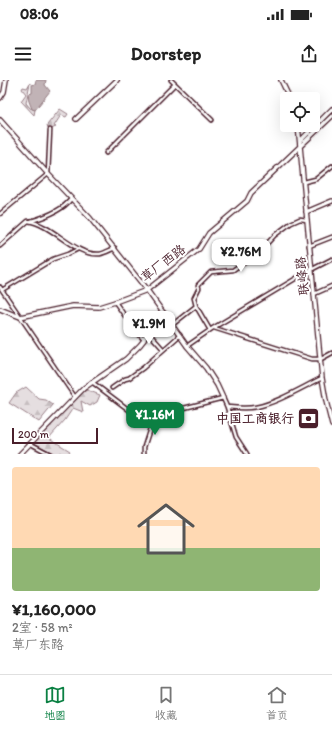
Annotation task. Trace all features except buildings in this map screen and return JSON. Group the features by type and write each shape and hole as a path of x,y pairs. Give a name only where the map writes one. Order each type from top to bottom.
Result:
{"main road":[{"path":"0,98 4,92 6,80"},
{"path":"76,119 117,80"},
{"path":"281,80 287,92"},
{"path":"300,141 332,109"},
{"name":"草厂西路","path":"20,317 73,306 99,307 147,290 199,249 210,233 247,201 251,193 332,116"},
{"path":"0,120 90,218 115,248 187,346 206,368 223,398"},
{"name":"联峰路","path":"299,132 322,378 332,425"},
{"path":"306,212 332,201"},
{"path":"0,309 20,317"},
{"path":"20,454 84,388 126,359 144,340 146,330 164,313"}],"street":[{"path":"171,80 212,120"},
{"path":"106,153 175,84"},
{"path":"0,214 48,174 50,130"},
{"path":"303,182 316,179 332,166"},
{"path":"0,246 28,221 52,213 66,205 71,199"},
{"path":"210,330 196,306 194,298 199,288 198,285 211,272 233,270 262,249 275,235 291,222 307,220"},
{"path":"28,221 35,222 78,249 90,253 100,254 115,248"},
{"path":"309,246 332,237"},
{"path":"75,397 1,288 53,259 78,249"},
{"path":"187,346 213,328 312,269 332,259"},
{"path":"314,294 332,286"},
{"path":"115,302 144,340"},
{"path":"172,325 196,306"},
{"path":"213,328 312,359 321,359 332,353"},
{"path":"146,330 163,350"},
{"path":"112,388 143,368 180,335"},
{"path":"227,407 256,407 277,400 322,378"},
{"path":"92,382 141,419 223,398 236,437 247,454"},
{"path":"144,454 144,446 154,416"},
{"path":"31,444 50,454"}],"green space":[{"path":"30,83 26,103 30,108 35,110 34,115 21,101 26,94 22,89 23,87 27,88"},
{"path":"60,109 68,114 66,117 61,115 54,126 56,127 51,129 48,128 47,125"},
{"path":"26,387 39,399 46,400 53,405 39,422 9,403 16,393"},
{"path":"87,390 100,395 97,402 90,406 81,401 83,412 73,408 65,420 49,438 70,451 68,454 55,454 34,443 83,392"}],"shaded area":[{"path":"36,80 46,80 45,85 50,91 35,110 32,109 28,98 29,94 32,93 32,85 35,84"}],"place":[{"name":"中国工商银行","path":"309,418"}]}
